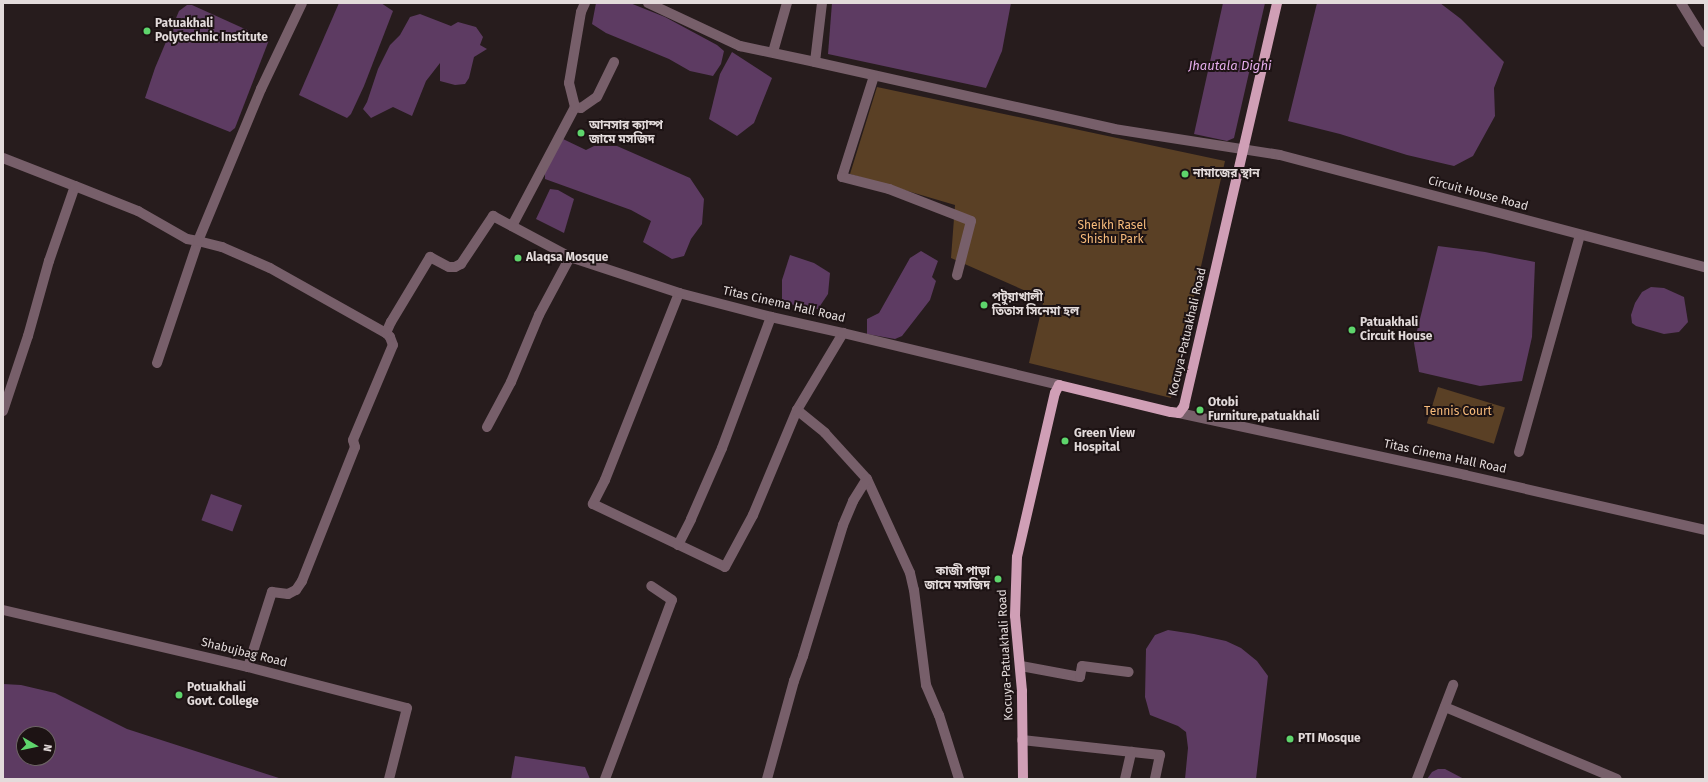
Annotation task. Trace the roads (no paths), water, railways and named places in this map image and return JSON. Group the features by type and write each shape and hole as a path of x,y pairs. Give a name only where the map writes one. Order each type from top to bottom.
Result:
{"main road":[{"name":"Kocuya-Patuakhali Road","path":"1022,779 1021,666 1015,616 1016,557 1055,393 1059,385 1179,413 1184,406 1278,3"}],"street":[{"path":"157,363 198,241 261,89 302,3"},
{"path":"512,226 574,107 569,83 581,12 585,3"},
{"name":"Circuit House Road","path":"648,3 740,46 773,52 1114,130 1243,148 1310,163 1705,267"},
{"path":"773,52 787,3"},
{"path":"815,62 822,3"},
{"path":"1681,3 1705,42"},
{"path":"574,107 581,108 597,97 614,62"},
{"path":"874,76 842,178 889,189 971,221 957,275"},
{"path":"3,158 138,210 187,238 222,247 270,268 390,336 393,345 353,440 355,448 302,580 296,590 288,594 272,592 248,667"},
{"path":"3,411 28,336 49,261 75,186"},
{"name":"Titas Cinema Hall Road","path":"386,333 430,257 449,267 455,267 461,264 493,216 570,257 679,293 771,317 843,332 1059,385"},
{"path":"1519,452 1580,235"},
{"path":"488,427 512,382 539,315 570,257"},
{"path":"679,293 605,480 593,504 725,567 753,515 797,410 843,332"},
{"path":"678,545 692,519 722,448 771,317"},
{"path":"797,410 825,433 867,479 910,573 914,590 926,685 939,715 959,779"},
{"name":"Titas Cinema Hall Road","path":"1179,413 1465,475 1705,530"},
{"path":"767,779 794,681 843,525 853,501 867,479"},
{"path":"605,779 672,600 651,586"},
{"name":"Shabujbag Road","path":"3,610 248,667 407,708 389,779"},
{"path":"1021,666 1080,677 1082,666 1129,672"},
{"path":"1416,779 1453,685"},
{"path":"1445,707 1617,779"},
{"path":"1022,740 1160,755 1155,779"},
{"path":"1125,779 1131,752"}],"water":[{"path":"339,3 381,3 393,11 364,86 351,114 347,118 299,95"},
{"path":"596,3 630,3 665,17 717,45 724,51 721,64 713,76 690,71 669,59 606,33 592,24"},
{"path":"832,3 1011,3 1002,51 986,88 828,54"},
{"name":"Jhautala Dighi","path":"1223,3 1265,3 1234,138 1227,141 1194,134"},
{"path":"1317,3 1440,3 1461,19 1504,62 1494,88 1495,116 1473,156 1454,166 1407,155 1340,134 1288,121"},
{"path":"187,5 192,5 269,40 235,128 230,132 145,98 155,68 179,11"},
{"path":"420,14 451,26 458,22 476,27 483,37 480,45 487,49 474,57 469,78 465,84 455,85 440,81 440,63 426,81 412,116 393,107 371,118 363,109 367,102 378,69 390,45 400,35 410,17"},
{"path":"732,52 772,78 754,123 737,136 709,119 720,74"},
{"path":"563,139 586,150 594,146 617,146 690,178 704,199 702,224 691,239 684,256 672,259 643,242 651,221 631,210 545,179 545,172"},
{"path":"550,189 558,190 574,199 564,233 536,219"},
{"path":"1438,246 1485,252 1535,262 1532,337 1522,381 1480,386 1419,372 1414,343"},
{"path":"921,251 938,261 932,277 936,281 930,300 902,336 895,339 867,334 867,319 879,313 910,258"},
{"path":"790,255 814,263 830,273 828,294 818,309 801,309 782,299 782,280"},
{"path":"1651,287 1664,288 1684,297 1688,322 1679,332 1664,334 1636,326 1632,323 1631,315 1635,303 1642,292"},
{"path":"211,494 242,505 232,532 201,520"},
{"path":"1168,630 1226,641 1241,648 1257,661 1268,676 1256,779 1185,779 1188,748 1186,732 1178,726 1150,715 1145,697 1146,649 1155,635"},
{"path":"3,684 21,685 55,693 127,729 282,779 3,779"},
{"path":"515,756 585,767 590,779 511,779"},
{"path":"1438,769 1445,769 1464,779 1427,779 1432,772"}],"place":[{"name":"Patuakhali Polytechnic Institute","path":"147,31"},
{"name":"আনসার ক্যাম্প জামে মসজিদ","path":"581,133"},
{"name":"নামাজের স্থান","path":"1185,174"},
{"name":"Alaqsa Mosque","path":"518,258"},
{"name":"পটুয়াখালী তিতাস সিনেমা হল","path":"984,305"},
{"name":"Patuakhali Circuit House","path":"1352,330"},
{"name":"Otobi Furniture,patuakhali","path":"1200,410"},
{"name":"Green View Hospital","path":"1065,441"},
{"name":"কাজী পাড়া জামে মসজিদ","path":"998,579"},
{"name":"Potuakhali Govt. College","path":"179,695"},
{"name":"PTI Mosque","path":"1290,739"}],"park label":[{"name":"Sheikh Rasel Shishu Park","path":"1112,233"},
{"name":"Tennis Court","path":"1458,412"}]}
